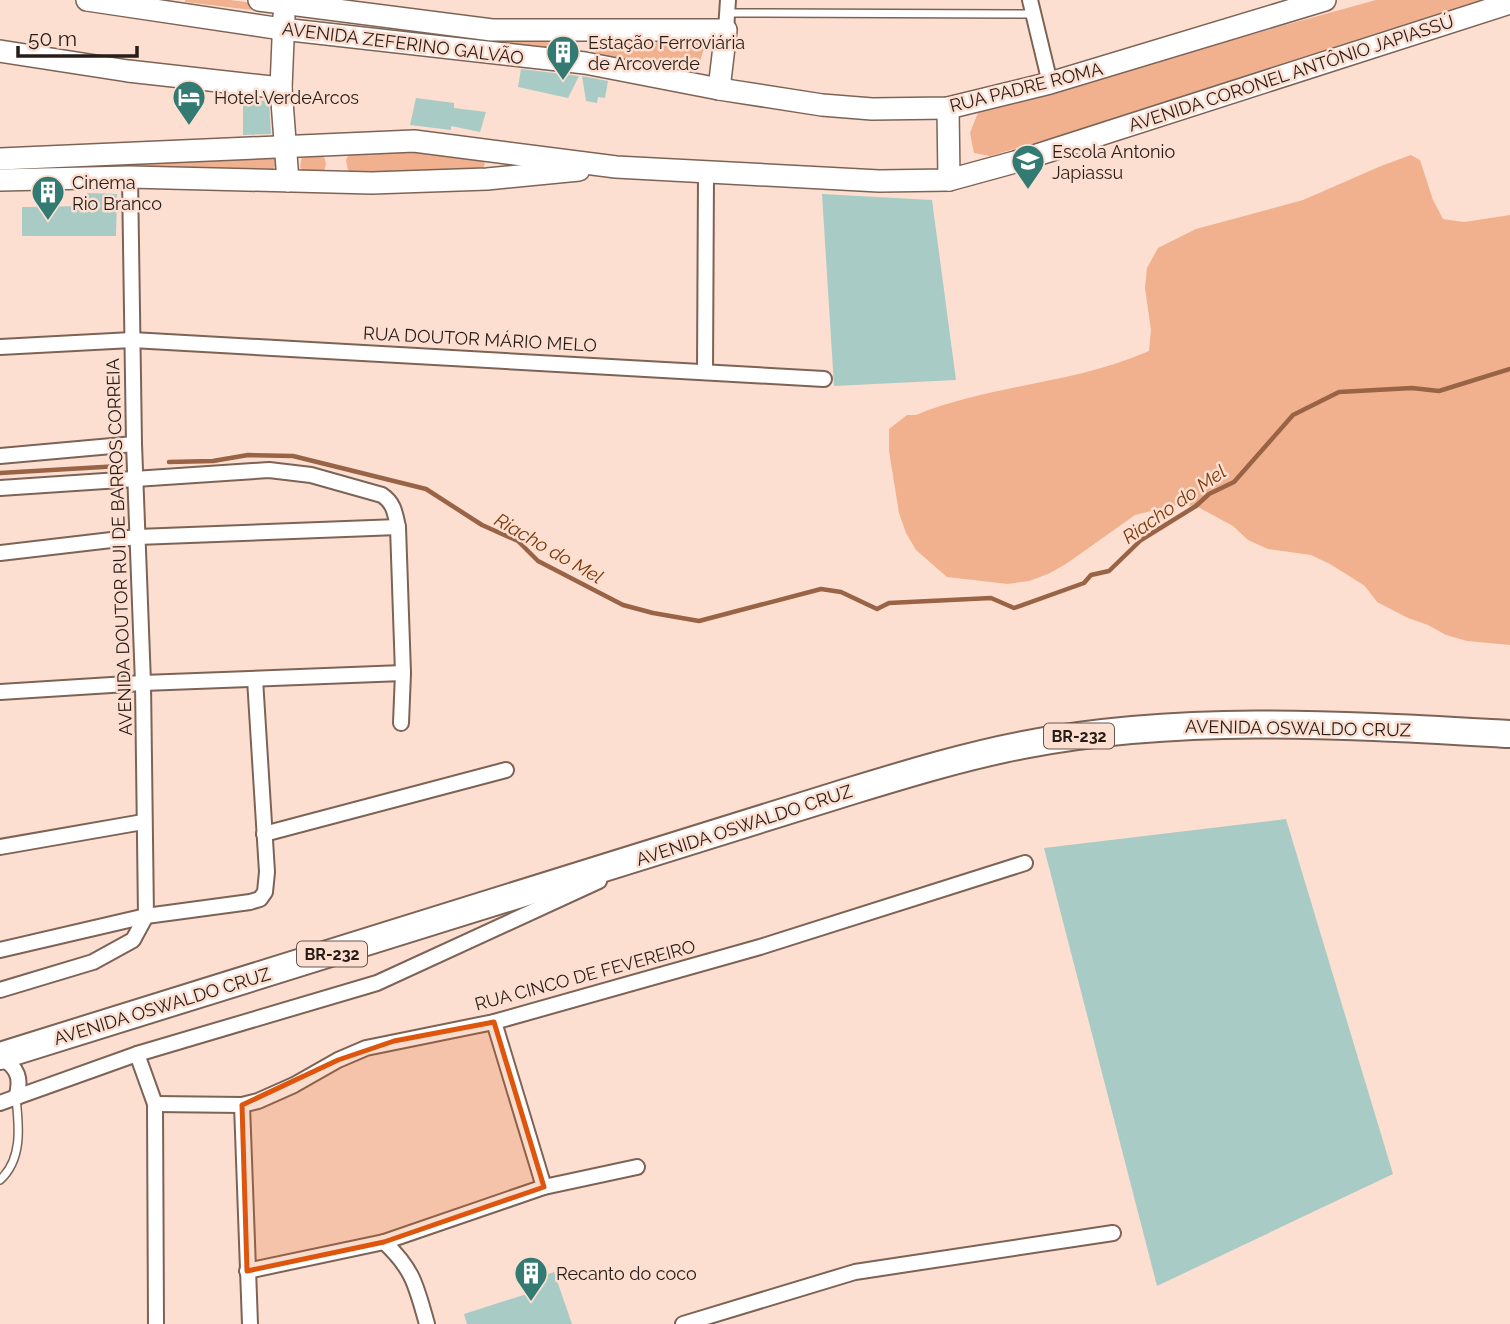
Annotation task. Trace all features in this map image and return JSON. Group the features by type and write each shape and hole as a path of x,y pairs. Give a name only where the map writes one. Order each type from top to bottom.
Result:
{"highway":[{"name":"AVENIDA OSWALDO CRUZ","path":"0,1057 955,760 1024,744 1163,727 1387,727 1510,734"}],"street":[{"name":"AVENIDA ZEFERINO GALVÃO","path":"87,0 143,4 282,29 585,63 719,89"},
{"name":"AVENIDA ZEFERINO GALVÃO","path":"259,0 461,28 587,30 727,14"},
{"name":"RUA PADRE ROMA","path":"719,89 835,106 872,109 948,108 1050,83 1325,0"},
{"path":"286,3 282,29 281,89 288,181"},
{"name":"AVENIDA CORONEL ANTÔNIO JAPIASSÚ","path":"616,167 879,181 949,180 1015,162 1510,3"},
{"path":"1032,7 1050,83"},
{"path":"719,89 727,14"},
{"path":"585,63 587,30"},
{"path":"0,51 128,71 281,89"},
{"path":"948,108 949,180"},
{"path":"0,159 414,141 616,167"},
{"path":"337,145 338,184"},
{"path":"487,179 496,164 489,149"},
{"path":"0,180 131,177 338,184 487,179 616,167"},
{"path":"705,371 706,173"},
{"name":"AVENIDA DOUTOR RUI DE BARROS CORREIA","path":"131,177 134,444 143,683 146,916"},
{"name":"RUA DOUTOR MÁRIO MELO","path":"0,347 132,340 824,379"},
{"path":"0,456 134,444"},
{"path":"0,488 269,470 290,471 372,490 382,495 390,500 394,507 398,527 401,723"},
{"path":"0,553 136,537 398,527"},
{"path":"0,692 143,683 402,673"},
{"path":"0,950 146,916 243,904 260,899 267,883 255,679"},
{"path":"264,834 506,770"},
{"path":"0,847 144,822"},
{"path":"0,1103 137,1054 377,983 664,851"},
{"name":"RUA CINCO DE FEVEREIRO","path":"155,1104 242,1105 294,1085 338,1060 366,1048 494,1022 760,947 1025,863"},
{"path":"0,990 93,962 133,940 146,916"},
{"path":"494,1022 544,1187"},
{"path":"137,1054 155,1104 156,1324"},
{"path":"0,1057 10,1063 18,1073 20,1085 16,1098"},
{"path":"242,1105 250,1324"},
{"path":"247,1271 384,1242 544,1187 637,1167"},
{"path":"683,1324 855,1272 1113,1233"},
{"path":"384,1242 402,1259 412,1274 427,1324"}],"lane":[{"path":"727,14 1032,7"},
{"path":"0,1180 7,1173 18,1143 16,1098"}],"highlighted area":[{"path":"494,1022 544,1187 384,1242 247,1271 242,1105 338,1060 394,1041"}],"shaded area":[{"path":"185,0 230,0 277,6 276,13"},
{"path":"1376,0 1496,0 1303,57 1225,87 990,156 974,153 970,133 979,110"},
{"path":"399,26 572,34 571,56 397,31"},
{"path":"696,36 706,42 697,71 685,72 596,57 594,39"},
{"path":"359,147 478,153 485,161 483,172 356,178 348,170 346,160 350,152"},
{"path":"273,153 279,162 273,169 0,178 0,164"},
{"path":"321,153 326,164 320,176 305,174 300,167 302,156"},
{"path":"1411,155 1420,160 1433,200 1443,219 1464,222 1510,215 1510,645 1467,641 1446,635 1377,602 1365,586 1330,564 1311,555 1268,549 1248,540 1233,526 1196,506 1176,505 1135,515 1066,564 1029,581 1008,584 947,577 916,550 899,513 889,451 889,429 907,415 1092,371 1149,351 1151,330 1145,288 1147,268 1158,248 1196,229 1303,200"}],"building":[{"path":"521,69 579,76 568,98 518,87"},
{"path":"582,76 608,81 605,98 598,97 597,103 586,101"},
{"path":"416,98 454,103 454,108 486,112 480,132 451,126 451,130 410,125"},
{"path":"243,100 269,101 271,134 243,135"},
{"path":"87,193 117,194 116,236 22,236 22,207 86,206"},
{"path":"822,194 932,200 956,380 834,386"},
{"path":"1286,819 1393,1174 1157,1286 1044,848"},
{"name":"Recanto do coco","path":"554,1272 572,1324 467,1324 464,1314 533,1292 530,1280"}],"waterway":[{"name":"Riacho do Mel","path":"169,462 213,461 248,455 293,456 426,489 482,525 518,541 538,561 623,605 699,621 821,589 841,592 877,609 889,603 991,598 1014,608 1084,583 1091,575 1109,571 1141,540 1196,506 1209,494 1234,482 1293,415 1339,392 1412,388 1439,391 1510,369"},
{"name":"Riacho do Mel","path":"0,473 120,466"}],"place":[{"name":"Estação Ferroviária de Arcoverde","path":"563,82"},
{"name":"Hotel VerdeArcos","path":"189,127"},
{"name":"Escola Antonio Japiassu","path":"1028,191"},
{"name":"Cinema Rio Branco","path":"48,222"},
{"name":"Recanto do coco","path":"531,1303"}]}
